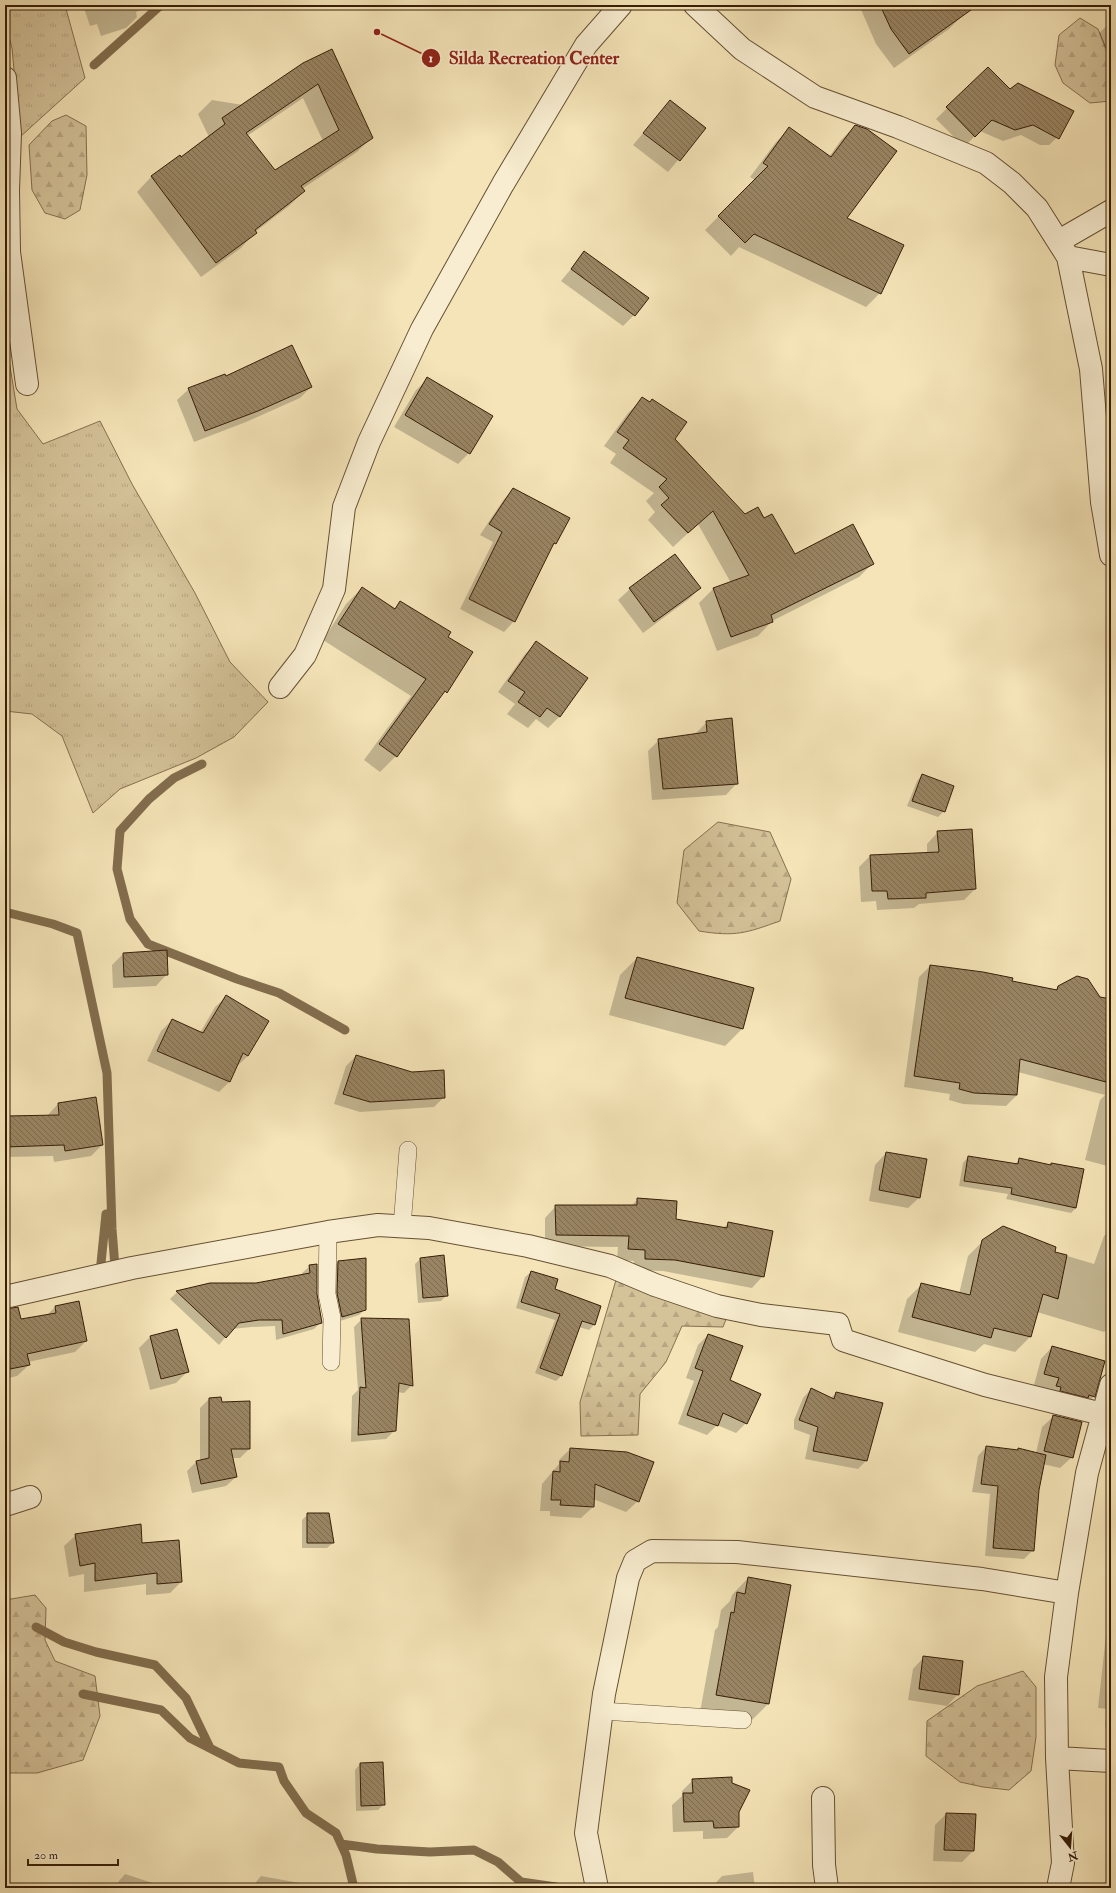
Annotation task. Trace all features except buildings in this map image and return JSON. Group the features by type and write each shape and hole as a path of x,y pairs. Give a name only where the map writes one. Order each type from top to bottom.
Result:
{"street":[{"path":"280,687 305,654 334,589 344,507 369,442 422,329 503,184 586,45 621,5"},
{"path":"695,5 742,49 815,98 898,127 986,163 1012,183 1037,208 1063,249 1091,369 1102,502 1111,555"},
{"path":"5,78 10,134 8,190 9,252 27,384"},
{"path":"1063,249 1111,211"},
{"path":"1063,249 1111,265"},
{"path":"5,1297 132,1268 328,1232 378,1226 429,1228 522,1245 610,1266 656,1285 725,1307 761,1315 838,1324 843,1340 985,1385 1102,1414"},
{"path":"1058,1888 1062,1863 1062,1846 1057,1758 1056,1677 1067,1593 1087,1473 1111,1385"},
{"path":"5,1505 30,1497"},
{"path":"597,1888 586,1833 602,1711 628,1578 635,1562 652,1551 737,1552 982,1579 1067,1593"},
{"path":"1057,1758 1111,1762"},
{"path":"823,1798 824,1865 827,1888"}],"lane":[{"path":"402,1226 408,1150"},
{"path":"328,1232 327,1294 332,1318 331,1362"},
{"path":"602,1711 743,1720"}],"green space":[{"path":"5,5 65,5 85,78 20,137 12,48 5,23"},
{"path":"1080,18 1098,29 1111,60 1111,101 1090,103 1063,83 1055,65 1059,35"},
{"path":"66,115 86,126 87,175 80,210 65,219 45,213 32,190 29,145 52,121"},
{"path":"5,336 17,409 43,444 100,421 132,484 195,593 230,662 268,702 234,737 196,758 120,789 93,813 62,736 32,714 5,711"},
{"path":"718,822 770,832 791,879 780,921 741,933 722,934 699,931 677,903 684,850"},
{"path":"616,1280 730,1309 723,1327 682,1326 666,1362 640,1394 638,1435 581,1436 580,1402"},
{"path":"35,1595 46,1608 45,1640 55,1661 95,1676 100,1716 83,1760 37,1773 5,1773 5,1600"},
{"path":"1023,1671 1036,1687 1036,1737 1031,1771 1009,1790 983,1787 960,1782 926,1756 927,1721 977,1686"}],"waterway":[{"path":"94,65 161,5"},
{"path":"202,764 174,778 149,799 120,831 117,869 130,919 148,944 237,979 279,993 345,1030"},
{"path":"5,912 53,924 77,933 107,1073 112,1229 115,1267 121,1265"},
{"path":"99,1274 106,1214"},
{"path":"36,1627 64,1642 96,1652 155,1665 186,1698 210,1748"},
{"path":"83,1694 161,1710 190,1738 239,1763 279,1767 284,1781 306,1813 336,1833 346,1855 354,1888"},
{"path":"341,1844 377,1849 430,1852 474,1850 498,1862 521,1882 556,1887"}],"place":[{"name":"Silda Recreation Center","path":"377,32"}]}
